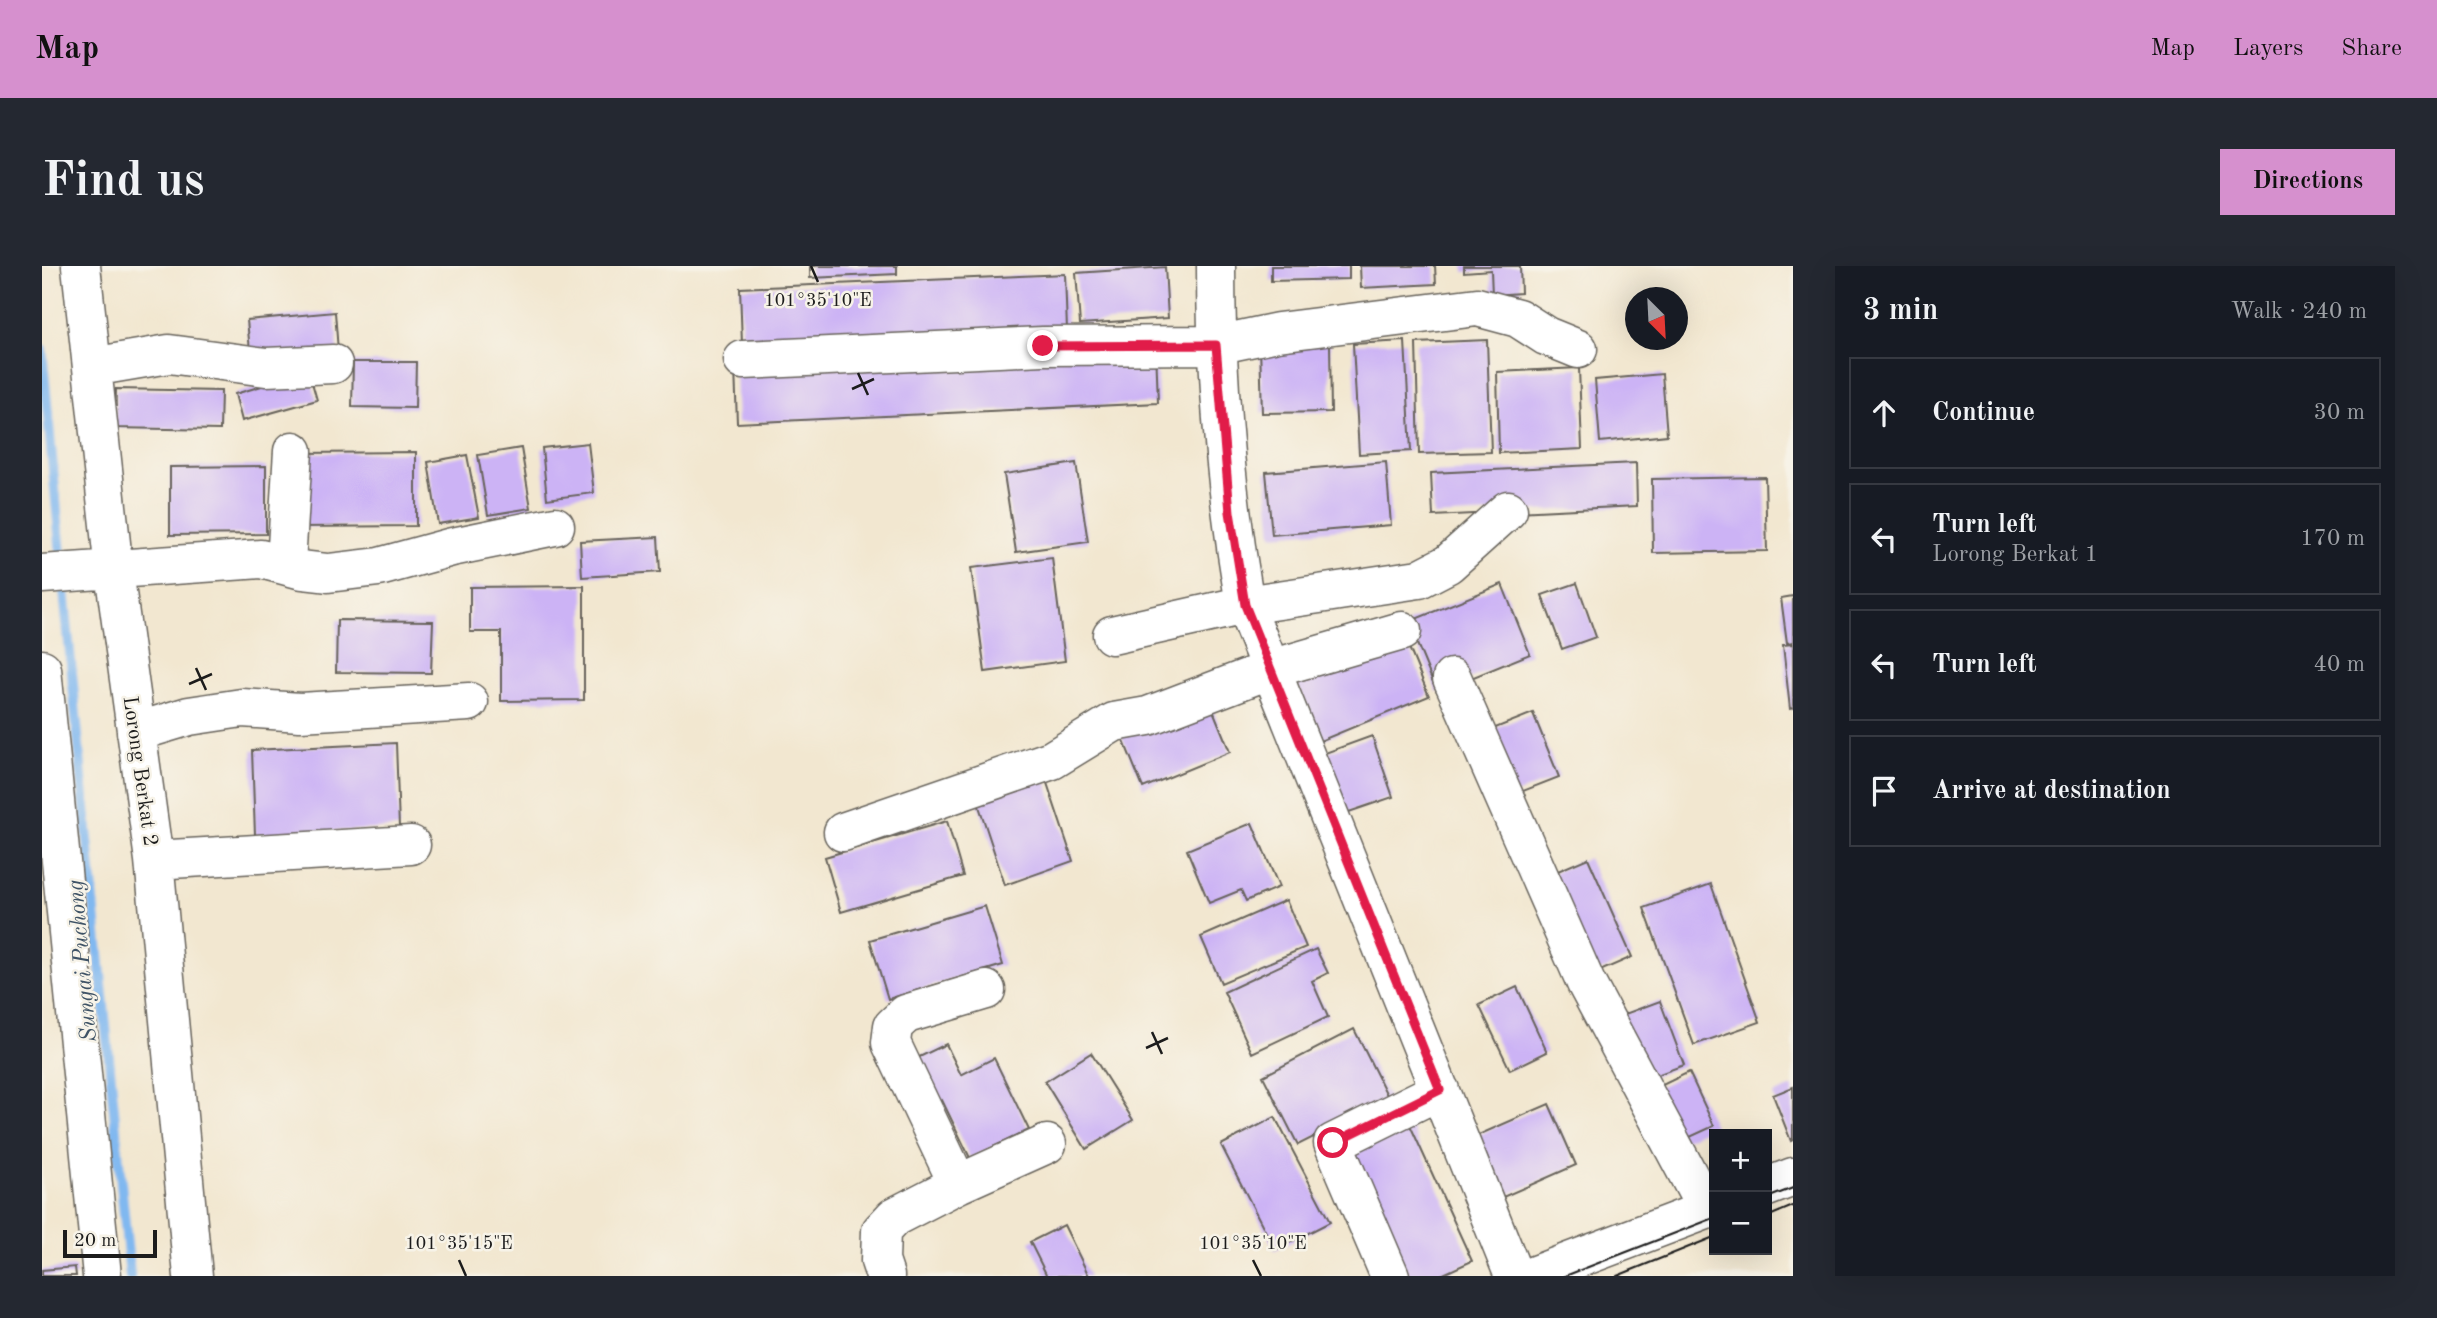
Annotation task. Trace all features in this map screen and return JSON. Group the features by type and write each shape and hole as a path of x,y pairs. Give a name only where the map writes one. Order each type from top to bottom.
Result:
{"street":[{"name":"Lorong Berkat 2","path":"81,266 92,367 106,571 136,732 154,860 193,1276"},
{"path":"1216,266 1216,345 1230,512 1245,605 1514,1276"},
{"path":"743,360 1043,346 1216,345 1278,332 1477,307 1518,318 1546,336 1578,349"},
{"path":"92,367 169,354 266,367 333,364"},
{"path":"286,564 293,451"},
{"path":"1112,635 1245,605 1419,579 1448,564 1508,510"},
{"path":"43,574 261,559 302,570 328,573 379,567 452,547 555,526"},
{"path":"843,832 1052,760 1114,722 1148,716 1270,669 1402,631"},
{"path":"42,669 50,825 102,1276"},
{"path":"1452,678 1586,983 1709,1204"},
{"path":"136,732 189,716 242,708 300,712 469,702"},
{"path":"154,860 411,845"},
{"path":"958,1184 891,1043 893,1026 906,1014 986,990"},
{"path":"1390,1276 1333,1143 1440,1090"},
{"path":"886,1276 880,1261 881,1231 894,1217 958,1184 1047,1144"},
{"path":"1772,1185 1793,1177"},
{"path":"1532,1276 1709,1209"}],"building":[{"path":"810,266 897,266 897,274 810,278"},
{"path":"1271,266 1349,266 1349,279 1271,281"},
{"path":"1360,266 1435,266 1436,284 1361,288"},
{"path":"1464,266 1520,266 1521,293 1492,295 1491,270 1464,272"},
{"path":"1165,267 1168,318 1080,324 1076,273"},
{"path":"1065,274 1067,330 742,344 740,288"},
{"path":"335,312 338,351 251,360 247,320"},
{"path":"1487,340 1491,452 1419,454 1416,343"},
{"path":"1405,341 1411,451 1359,454 1353,344"},
{"path":"1330,343 1331,412 1262,413 1260,345"},
{"path":"1156,348 1158,403 737,423 735,368"},
{"path":"353,362 416,362 415,408 352,407"},
{"path":"1579,368 1582,449 1499,453 1497,372"},
{"path":"309,372 317,400 242,421 235,394"},
{"path":"1662,374 1667,435 1600,442 1595,380"},
{"path":"116,389 221,391 220,430 115,428"},
{"path":"588,443 594,493 547,499 542,448"},
{"path":"521,448 531,508 488,515 478,455"},
{"path":"416,452 416,526 297,527 297,453"},
{"path":"467,455 479,517 438,524 428,462"},
{"path":"1386,462 1391,525 1272,535 1266,472"},
{"path":"1076,463 1088,542 1016,552 1004,474"},
{"path":"1636,463 1637,506 1433,516 1431,473"},
{"path":"266,466 266,534 170,535 170,467"},
{"path":"1765,477 1767,551 1653,553 1652,479"},
{"path":"658,537 660,572 582,577 580,541"},
{"path":"1052,558 1065,661 985,672 971,568"},
{"path":"1577,583 1596,637 1562,649 1542,595"},
{"path":"1502,584 1530,654 1437,692 1408,622"},
{"path":"584,586 584,700 501,701 501,632 470,632 470,587"},
{"path":"1793,596 1793,642 1787,643 1781,598"},
{"path":"337,620 433,621 431,673 336,672"},
{"path":"1403,633 1429,696 1320,741 1294,678"},
{"path":"1793,644 1793,708 1790,709 1783,645"},
{"path":"1208,698 1230,752 1143,788 1121,734"},
{"path":"1533,713 1559,777 1495,802 1470,738"},
{"path":"1372,736 1393,797 1346,813 1325,753"},
{"path":"396,743 399,828 255,835 252,750"},
{"path":"1045,777 1073,861 1005,885 977,800"},
{"path":"947,821 963,876 841,912 825,857"},
{"path":"1252,823 1279,887 1246,901 1241,890 1209,903 1187,850"},
{"path":"1588,858 1632,957 1575,982 1532,882"},
{"path":"1711,884 1760,1022 1694,1045 1644,908"},
{"path":"1286,900 1306,947 1221,983 1201,937"},
{"path":"985,906 1003,965 888,999 870,940"},
{"path":"1316,949 1328,973 1312,981 1328,1017 1252,1053 1224,992"},
{"path":"1517,987 1547,1052 1510,1070 1479,1005"},
{"path":"1660,1001 1684,1065 1638,1082 1614,1018"},
{"path":"1354,1029 1389,1099 1298,1145 1263,1076"},
{"path":"946,1044 961,1075 994,1058 1029,1130 970,1158 942,1100 930,1105 909,1062"},
{"path":"1091,1053 1133,1120 1086,1149 1045,1082"},
{"path":"1689,1072 1714,1126 1677,1143 1652,1090"},
{"path":"1793,1087 1793,1140 1791,1141 1773,1095"},
{"path":"1549,1104 1576,1165 1503,1197 1476,1136"},
{"path":"1405,1114 1472,1261 1439,1276 1403,1276 1342,1143"},
{"path":"1275,1117 1330,1222 1275,1250 1221,1145"},
{"path":"1064,1225 1089,1276 1047,1276 1030,1242"},
{"path":"75,1267 76,1276 42,1276 42,1270"}],"waterway":[{"name":"Sungai Puchong","path":"42,350 62,565"},
{"name":"Sungai Puchong","path":"63,580 130,1276"}],"tram line":[{"path":"1772,1196 1793,1188"},
{"path":"1772,1215 1793,1206"},
{"path":"1565,1276 1709,1220"},
{"path":"1617,1276 1709,1239"}],"route":[{"path":"1043,346 1125,348 1216,345 1230,512 1245,605 1440,1090 1333,1143"}]}
